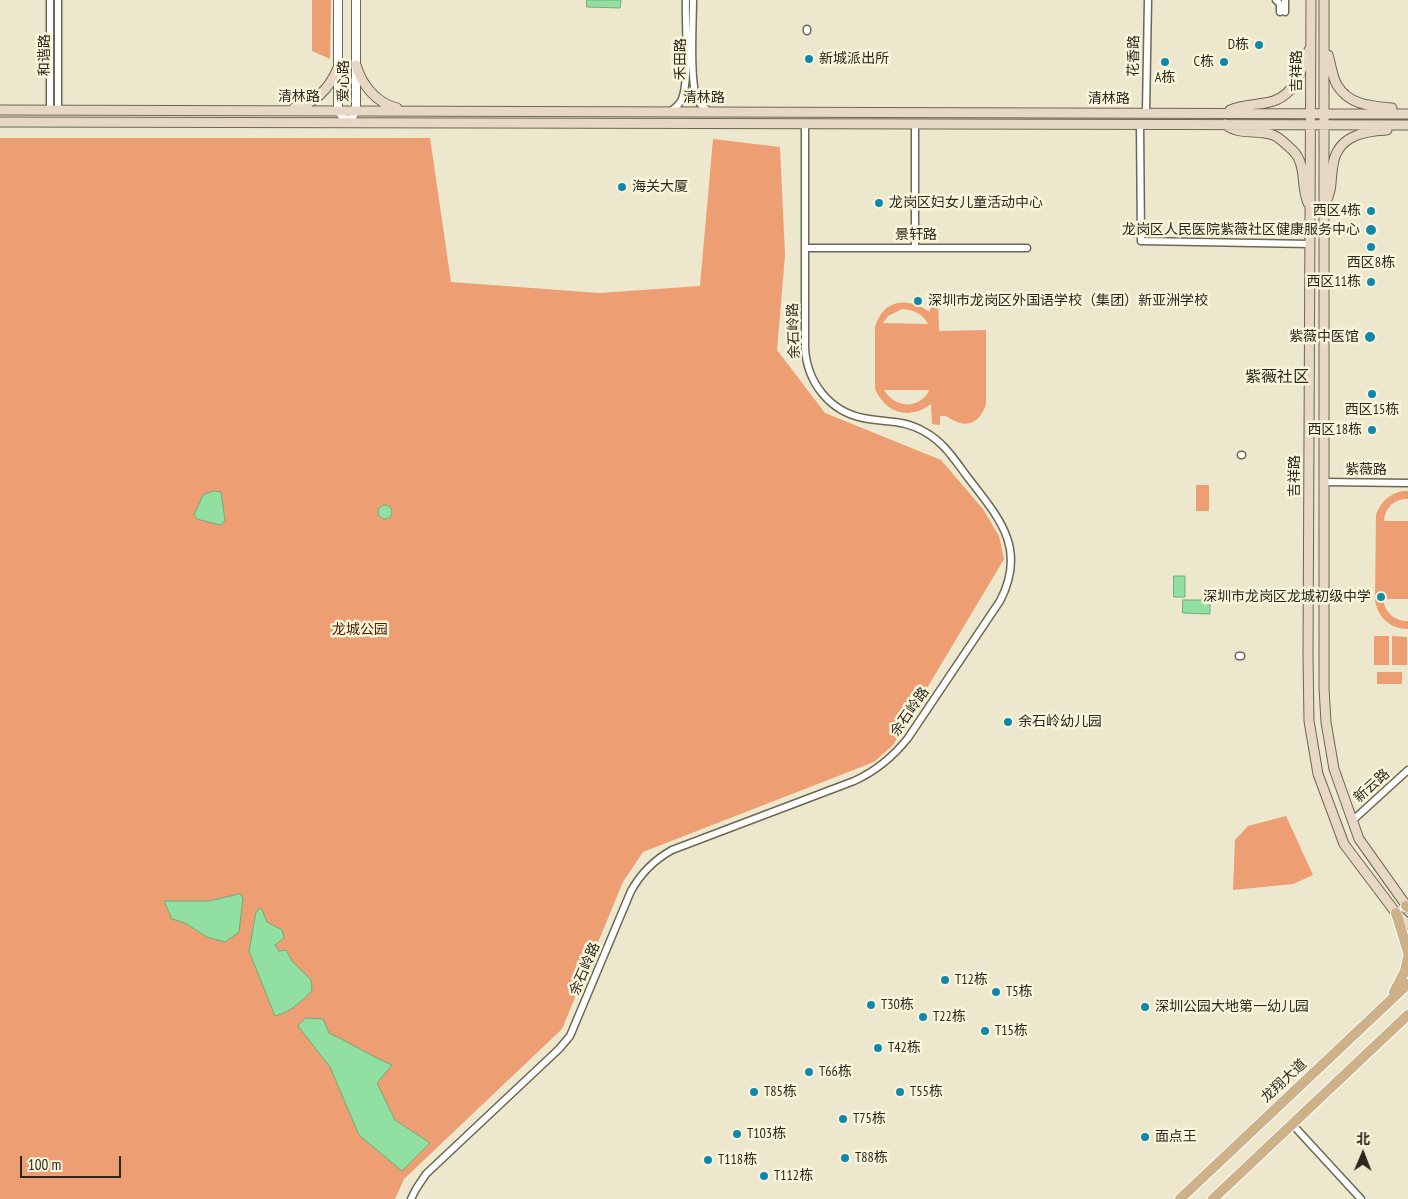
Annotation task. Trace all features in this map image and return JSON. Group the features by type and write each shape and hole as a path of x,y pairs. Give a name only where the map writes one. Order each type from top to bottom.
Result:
{"main road":[{"name":"吉祥路","path":"1311,0 1309,721 1318,774 1344,844 1396,913 1408,924"},
{"name":"吉祥路","path":"1324,0 1324,679 1326,722 1334,769 1358,839 1407,907"},
{"path":"1226,113 1242,106 1271,102 1283,97 1295,85 1311,45"},
{"path":"1324,45 1336,84 1345,96 1354,102 1368,106 1397,109 1407,114"},
{"path":"356,65 371,92 392,107 407,111"},
{"path":"284,111 300,107 322,94 338,68"},
{"name":"清林路","path":"0,110 1407,114"},
{"path":"1184,124 1193,121 1216,119 1216,117 1203,113"},
{"name":"清林路","path":"0,122 1407,125"},
{"path":"1225,124 1235,131 1272,135 1293,150 1300,160 1304,177 1303,190 1310,208"},
{"path":"1323,206 1331,189 1332,167 1340,147 1348,139 1361,133 1399,128 1407,125"},
{"path":"1396,913 1408,952"},
{"path":"1387,1004 1398,985 1408,957"},
{"name":"龙翔大道","path":"1180,1199 1408,984"},
{"path":"1213,1199 1406,1017"}],"street":[{"name":"和谐路","path":"50,0 54,110"},
{"name":"和谐路","path":"54,110 58,0"},
{"name":"爱心路","path":"338,0 338,111 348,123 356,111 356,0"},
{"name":"禾田路","path":"669,112 676,107 684,92 686,0"},
{"name":"禾田路","path":"693,0 693,85 698,101 702,107 710,112"},
{"name":"花香路","path":"1146,112 1148,0"},
{"path":"1276,0 1280,4 1282,12 1285,0"},
{"name":"余石岭路","path":"411,1199 426,1174 559,1049 570,1036 631,891 645,870 672,850 854,781 880,766 908,738 1004,594 1009,578 1011,561 1010,544 1004,528 996,514 944,446 932,436 910,425 895,421 865,419 842,410 828,400 813,380 806,356 805,124"},
{"path":"915,124 915,248"},
{"path":"1140,124 1141,241 1310,244"},
{"name":"景轩路","path":"805,248 1027,248"},
{"name":"紫薇路","path":"1324,482 1408,483"},
{"name":"新云路","path":"1352,821 1408,770"},
{"path":"1292,1124 1361,1199"}],"green space":[{"path":"312,0 331,0 330,59 312,51"},
{"name":"龙城公园","path":"0,138 430,138 451,282 599,293 700,286 713,139 780,147 785,255 777,350 825,413 941,460 983,509 999,536 1004,559 893,745 874,762 643,852 623,882 562,1029 404,1179 395,1199 0,1199"},
{"path":"931,293 938,293 939,331 986,330 986,404 979,418 971,423 961,423 940,416 940,425 932,424 931,404 915,412 899,412 885,404 875,389 875,327 884,310 898,303 905,303 922,307 930,312","holes":["902,309 918,313 928,324 883,323 888,316","884,390 928,390 929,391 919,401 913,404 906,404 894,400"]},
{"path":"1196,485 1209,485 1209,511 1196,511"},
{"path":"1403,491 1408,491 1408,499 1398,500 1391,505 1386,512 1384,521 1408,521 1408,599 1383,599 1388,612 1394,618 1408,621 1408,629 1396,627 1385,621 1378,611 1375,599 1376,515 1386,499"},
{"path":"1374,636 1389,636 1389,665 1374,665"},
{"path":"1392,636 1407,637 1407,665 1392,665"},
{"path":"1377,672 1402,672 1402,684 1377,684"},
{"path":"1286,816 1313,875 1293,884 1233,890 1235,840 1248,826"}],"shaded area":[{"path":"587,0 621,0 620,8 587,7"},
{"path":"214,491 221,492 225,521 220,525 197,519 194,515 203,495"},
{"path":"382,505 388,505 392,512 388,519 382,519 378,515 378,509"},
{"path":"1174,576 1185,576 1185,597 1174,597"},
{"path":"1183,600 1210,600 1210,614 1183,613"},
{"path":"240,894 243,898 239,932 225,942 207,937 185,923 172,919 164,901 209,901"},
{"path":"261,908 267,922 282,930 284,938 275,945 279,951 286,950 292,961 311,980 312,991 304,999 286,1012 275,1016 249,951 256,912"},
{"path":"306,1018 323,1019 329,1033 392,1065 377,1083 395,1120 430,1143 402,1171 359,1135 330,1067 298,1026"}],"place":[{"name":"D栋","path":"1259,45"},
{"name":"新城派出所","path":"809,59"},
{"name":"A栋","path":"1165,62"},
{"name":"C栋","path":"1224,62"},
{"name":"海关大厦","path":"622,187"},
{"name":"龙岗区妇女儿童活动中心","path":"879,203"},
{"name":"西区4栋","path":"1371,211"},
{"name":"龙岗区人民医院紫薇社区健康服务中心","path":"1371,230"},
{"name":"西区8栋","path":"1371,247"},
{"name":"西区11栋","path":"1371,282"},
{"name":"深圳市龙岗区外国语学校（集团）新亚洲学校","path":"918,301"},
{"name":"紫薇中医馆","path":"1370,337"},
{"name":"西区15栋","path":"1372,394"},
{"name":"西区18栋","path":"1372,430"},
{"name":"深圳市龙岗区龙城初级中学","path":"1381,597"},
{"name":"余石岭幼儿园","path":"1008,722"},
{"name":"T12栋","path":"945,980"},
{"name":"T5栋","path":"996,992"},
{"name":"T30栋","path":"871,1005"},
{"name":"深圳公园大地第一幼儿园","path":"1145,1007"},
{"name":"T22栋","path":"923,1017"},
{"name":"T15栋","path":"985,1031"},
{"name":"T42栋","path":"878,1048"},
{"name":"T66栋","path":"809,1072"},
{"name":"T85栋","path":"754,1092"},
{"name":"T55栋","path":"900,1092"},
{"name":"T75栋","path":"843,1119"},
{"name":"T103栋","path":"737,1134"},
{"name":"面点王","path":"1145,1137"},
{"name":"T88栋","path":"845,1158"},
{"name":"T118栋","path":"708,1160"},
{"name":"T112栋","path":"764,1176"}],"district":[{"name":"紫薇社区","path":"1277,377"}]}
